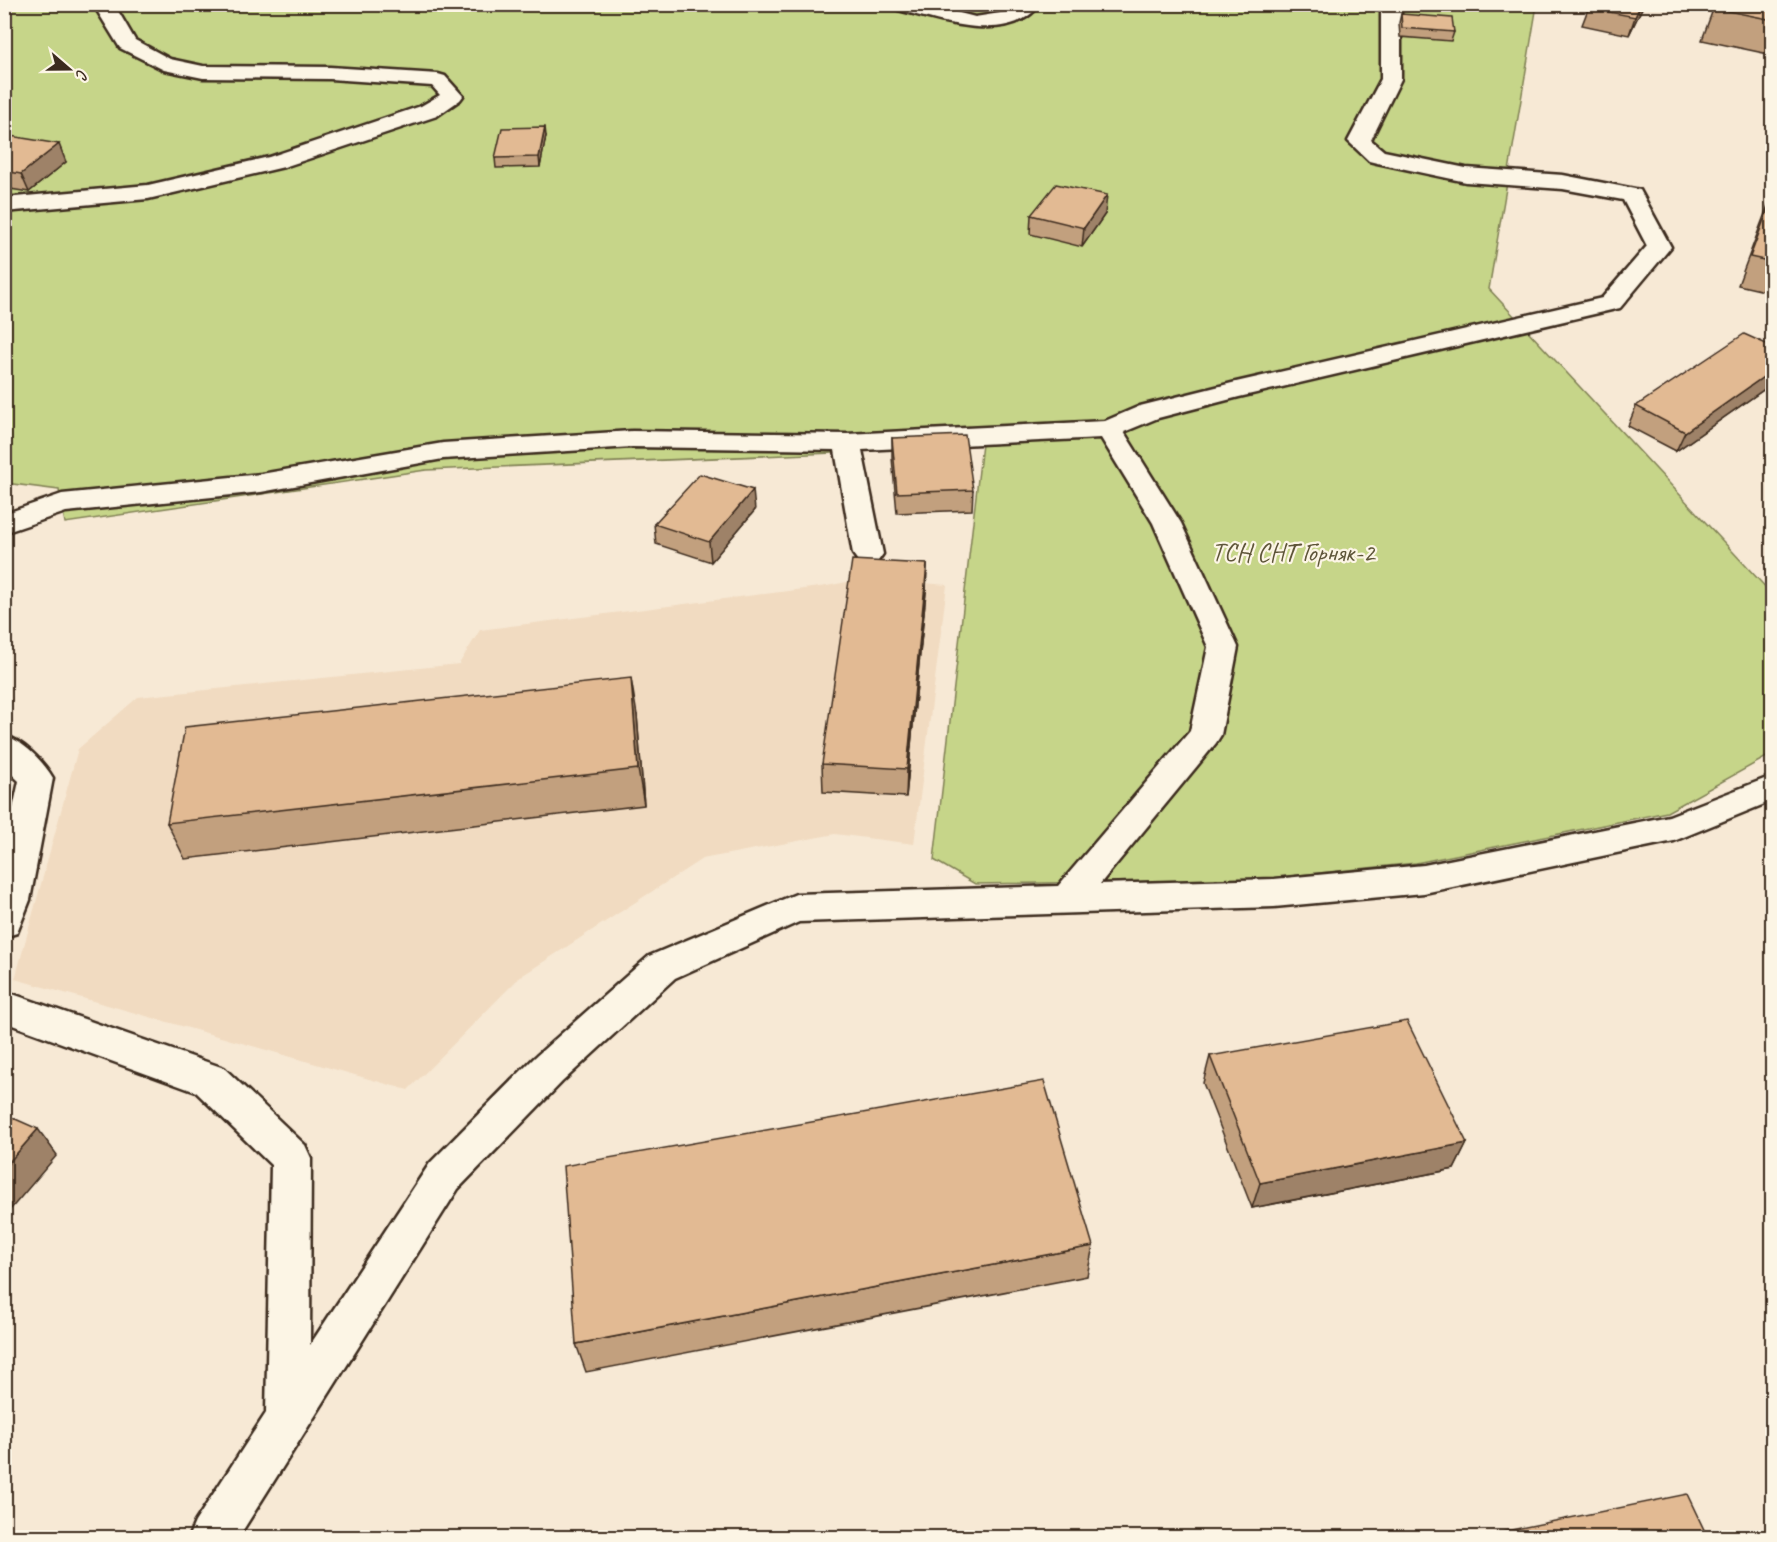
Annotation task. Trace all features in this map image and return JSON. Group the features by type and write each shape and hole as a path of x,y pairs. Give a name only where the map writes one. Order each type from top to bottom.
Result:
{"street":[{"path":"4,205 148,192 276,162 429,111 453,96 438,80 330,73 203,72 164,64 127,44 106,7 102,4"},
{"path":"898,4 975,22 1013,17 1031,4"},
{"path":"4,499 62,503 261,483 443,451 632,439 847,442 1109,429 1149,412 1236,390 1611,303 1659,247 1632,195 1563,182 1466,175 1377,156 1359,141 1391,79 1391,4"},
{"path":"1069,897 1204,735 1222,647 1167,523 1109,429"},
{"path":"847,442 868,554"},
{"path":"4,524 62,503"},
{"path":"4,747 36,778 12,900 4,923"},
{"path":"211,1538 444,1176 548,1070 662,967 796,908 1069,897 1274,893 1424,879 1674,828 1773,788"},
{"path":"4,1006 210,1080 291,1158 288,1416"}],"shaded area":[{"path":"866,578 947,585 914,844 835,834 702,859 520,977 408,1090 15,979 78,749 138,697 459,664 480,630 827,586"}],"green space":[{"name":"ТСН СНТ Горняк-2","path":"5,5 1537,5 1489,289 1772,594 1772,754 1667,812 1416,863 1252,880 975,884 934,860 982,444 834,453 426,470 65,523 59,490 5,483"}],"building":[{"path":"1590,4 1641,4 1635,17 1588,8"},
{"path":"1715,4 1773,4 1773,20 1713,8"},
{"path":"1401,14 1452,18 1454,32 1402,28"},
{"path":"545,127 539,157 495,158 502,128"},
{"path":"4,135 59,144 21,174 4,171"},
{"path":"1056,184 1107,195 1084,228 1031,215"},
{"path":"1773,196 1773,262 1750,257"},
{"path":"1744,334 1773,347 1773,370 1685,432 1636,406"},
{"path":"965,435 973,490 897,493 892,438"},
{"path":"700,474 753,490 709,542 654,524"},
{"path":"852,560 927,564 907,769 822,764"},
{"path":"631,678 638,769 167,823 185,727"},
{"path":"1407,1021 1467,1143 1260,1183 1210,1056"},
{"path":"1044,1081 1093,1246 576,1344 563,1166"},
{"path":"4,1114 38,1129 4,1168"},
{"path":"1687,1494 1708,1538 1472,1538"}]}
